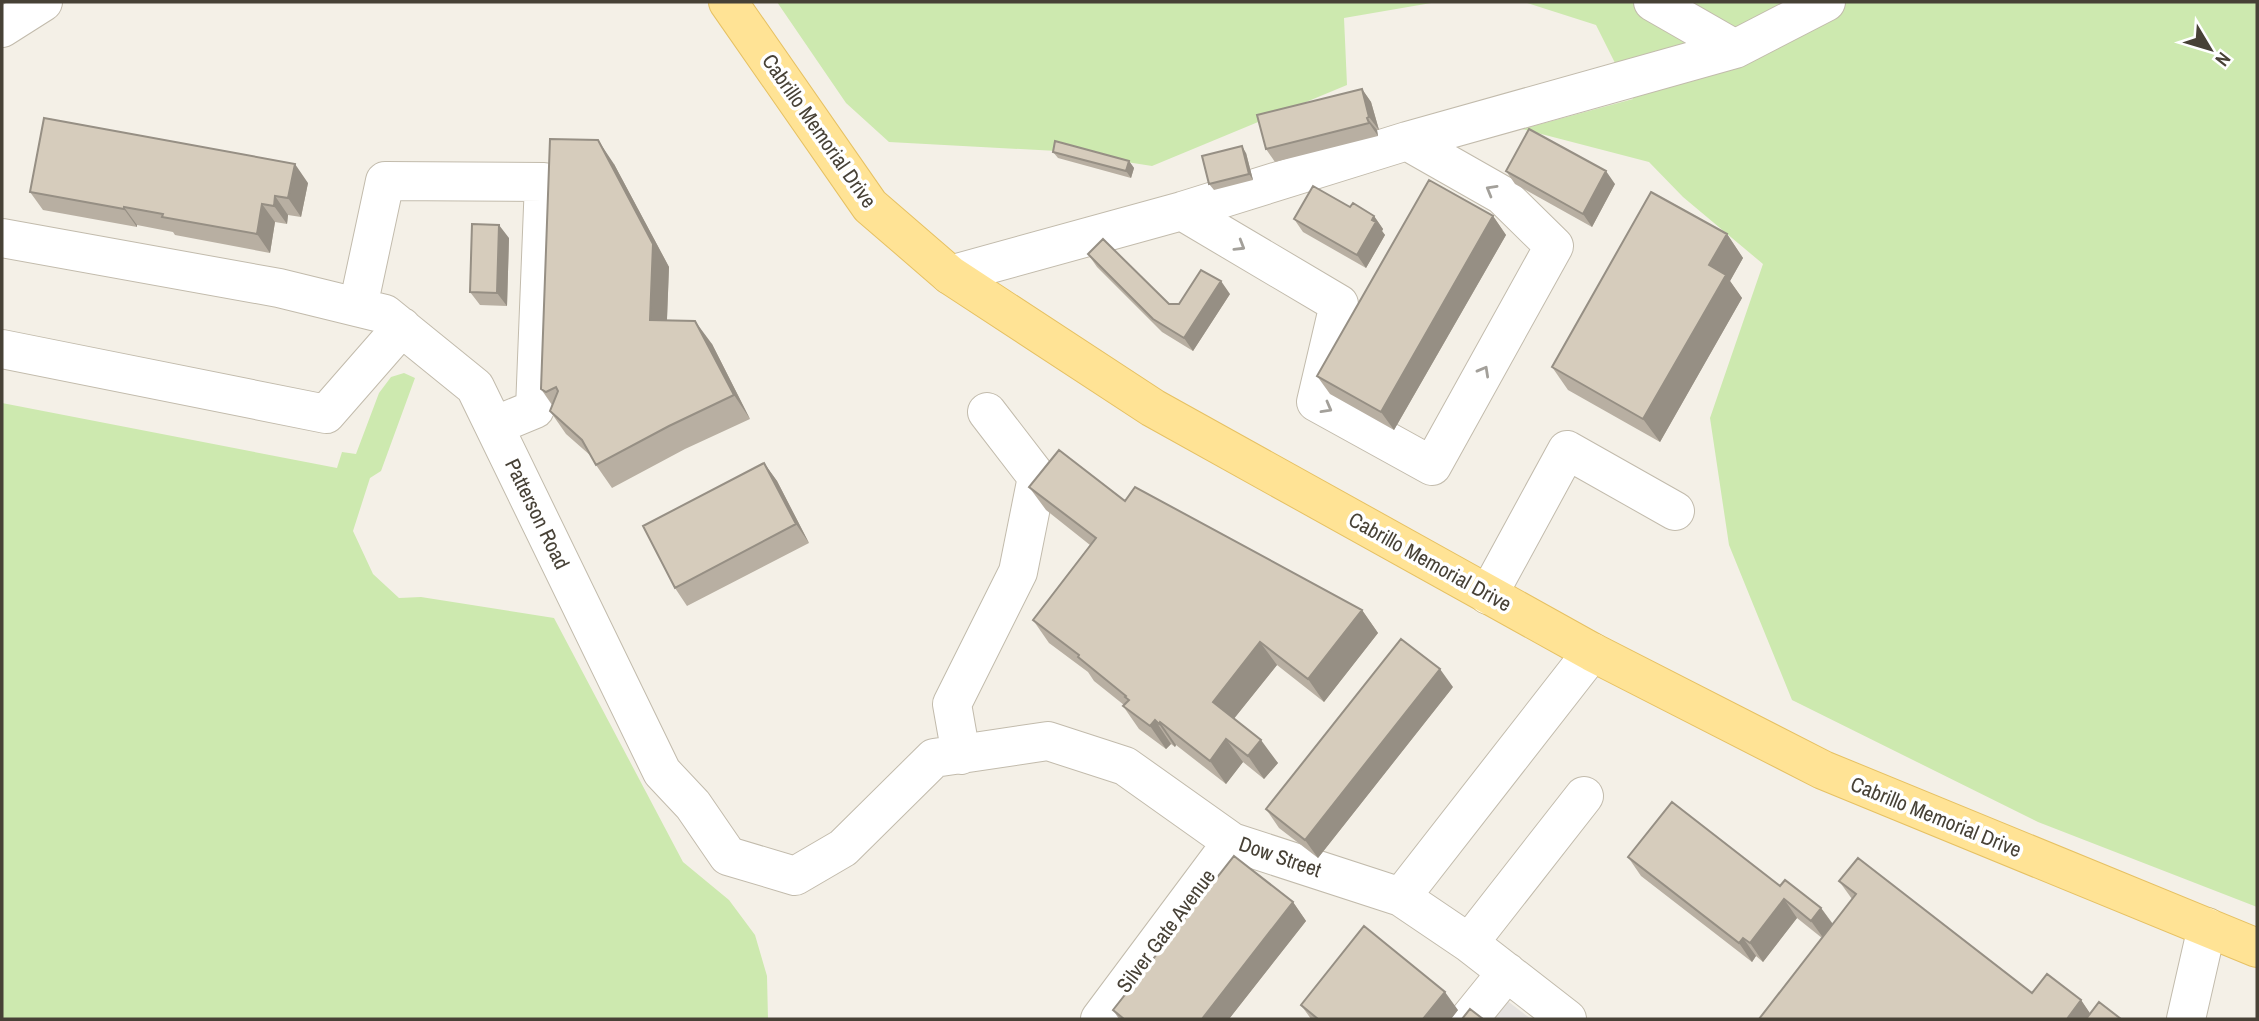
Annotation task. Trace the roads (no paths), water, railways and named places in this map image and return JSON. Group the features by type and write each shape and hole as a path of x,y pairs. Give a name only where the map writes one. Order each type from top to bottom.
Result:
{"main road":[{"name":"Cabrillo Memorial Drive","path":"728,2 870,206 950,275 1153,408 1592,652 1823,770 2257,948"}],"street":[{"path":"2,28 43,2"},
{"path":"1653,2 1735,50"},
{"path":"950,275 1182,211 1407,141 1735,50 1826,2"},
{"path":"1182,211 1339,304 1316,402 1432,466 1554,246 1502,195 1407,141"},
{"path":"358,307 386,181 544,182 535,409 494,426"},
{"name":"Patterson Road","path":"2,238 279,288 385,314 475,387 662,772 693,805 728,856 795,876 843,848 948,757"},
{"path":"2,349 326,414 402,327"},
{"path":"948,757 952,704 1018,572 1037,477 987,412"},
{"path":"1488,595 1567,450 1675,511"},
{"path":"1401,897 1592,652"},
{"name":"Dow Street","path":"948,757 1048,741 1125,766 1233,842 1401,897 1469,943 1567,1019"},
{"path":"1469,943 1584,796"},
{"name":"Silver Gate Avenue","path":"1100,1019 1233,842"},
{"path":"2186,1019 2207,927"},
{"path":"1469,1019 1507,972"}]}
